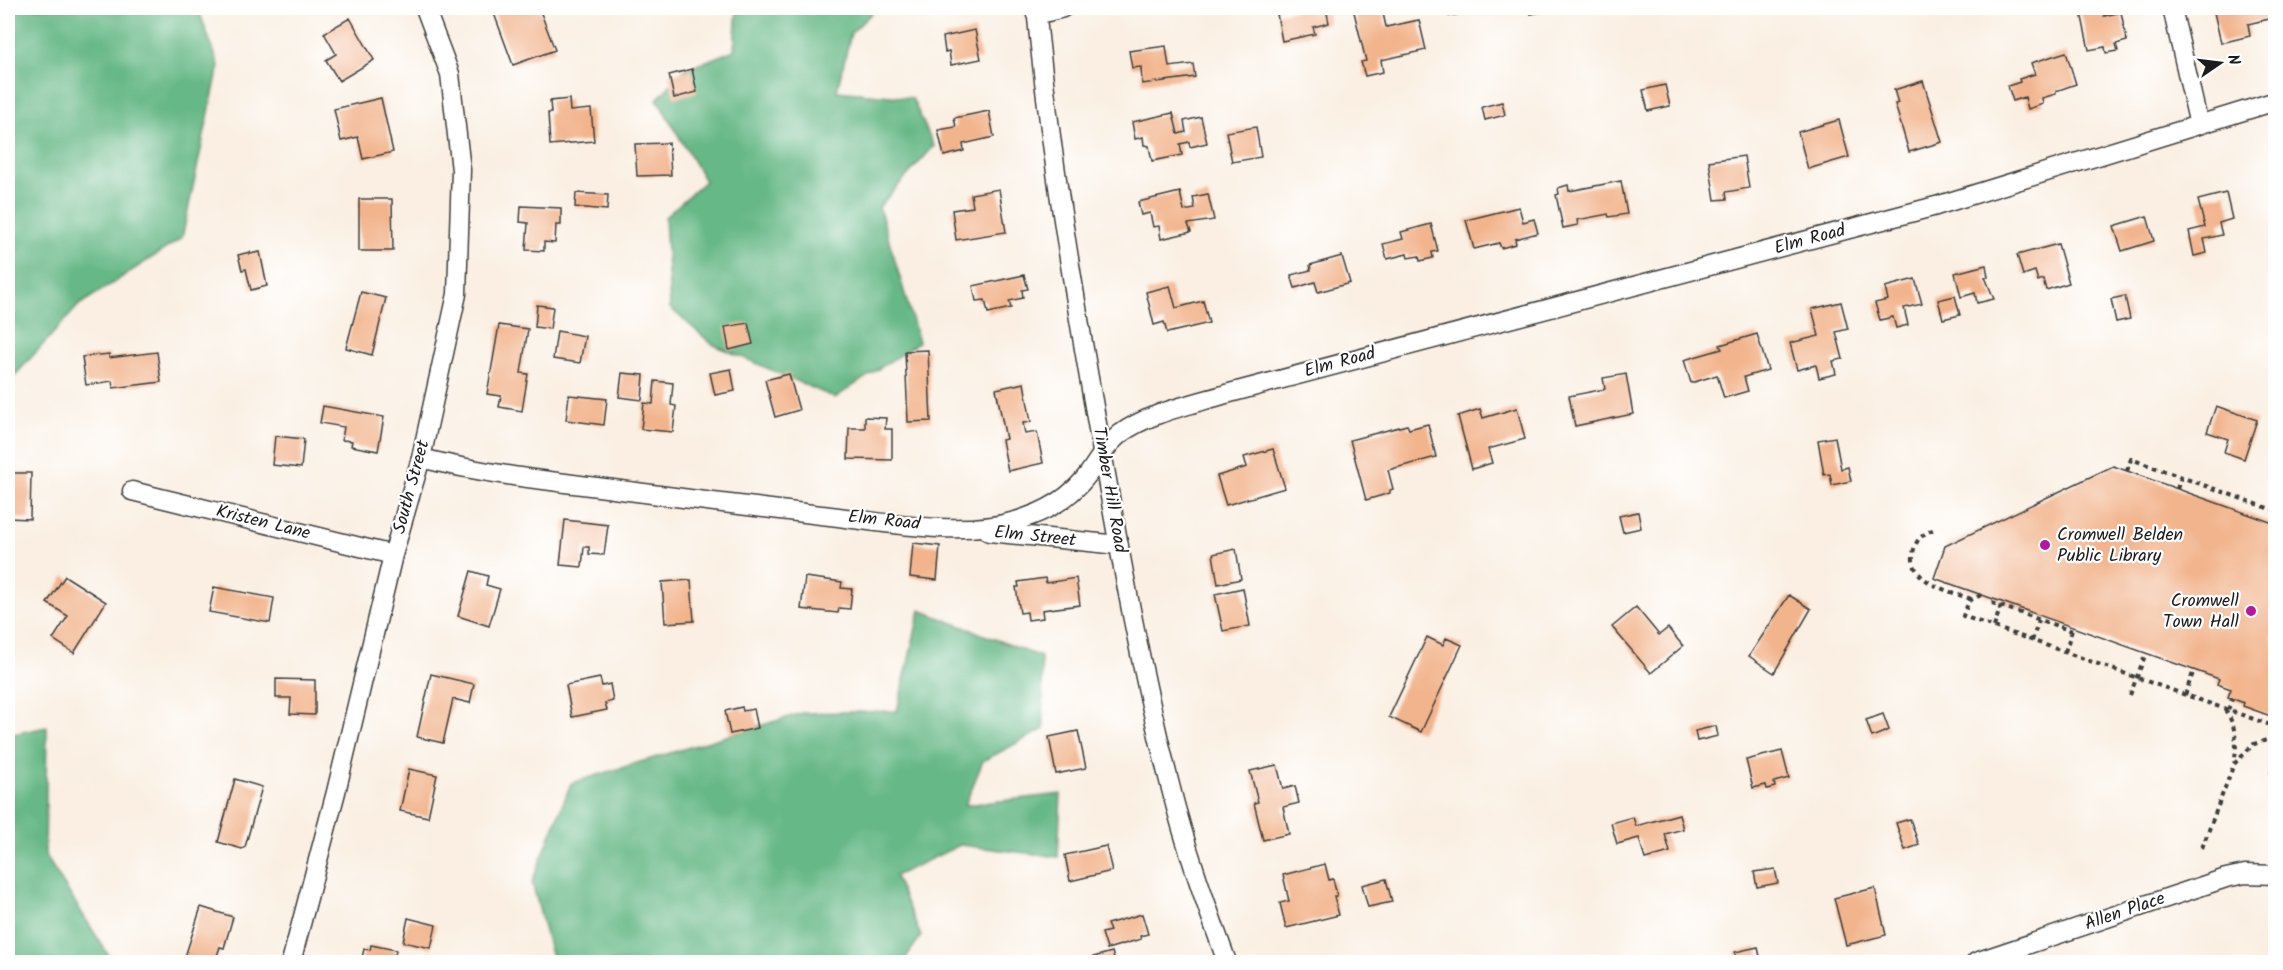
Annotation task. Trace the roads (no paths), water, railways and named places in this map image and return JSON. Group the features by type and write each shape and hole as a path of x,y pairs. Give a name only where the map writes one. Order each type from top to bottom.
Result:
{"street":[{"name":"South Street","path":"291,963 336,792 393,555 421,458 457,294 461,170 450,74 425,8"},
{"path":"1036,11 1063,8"},
{"path":"2172,8 2199,125"},
{"name":"Timber Hill Road","path":"1036,11 1049,133 1066,251 1140,660 1170,787 1200,887 1227,963"},
{"name":"Elm Road","path":"421,458 489,473 547,481 951,529 1014,522 1057,503 1076,489 1102,452 1119,435 1139,422 1226,394 1936,207 2276,101"},
{"name":"Kristen Lane","path":"132,491 393,555"},
{"name":"Elm Street","path":"951,529 1119,545"},
{"name":"Allen Place","path":"1976,963 2226,878 2245,874 2276,875"}],"place":[{"name":"Cromwell Belden Public Library","path":"2045,545"},
{"name":"Cromwell Town Hall","path":"2251,611"}]}
